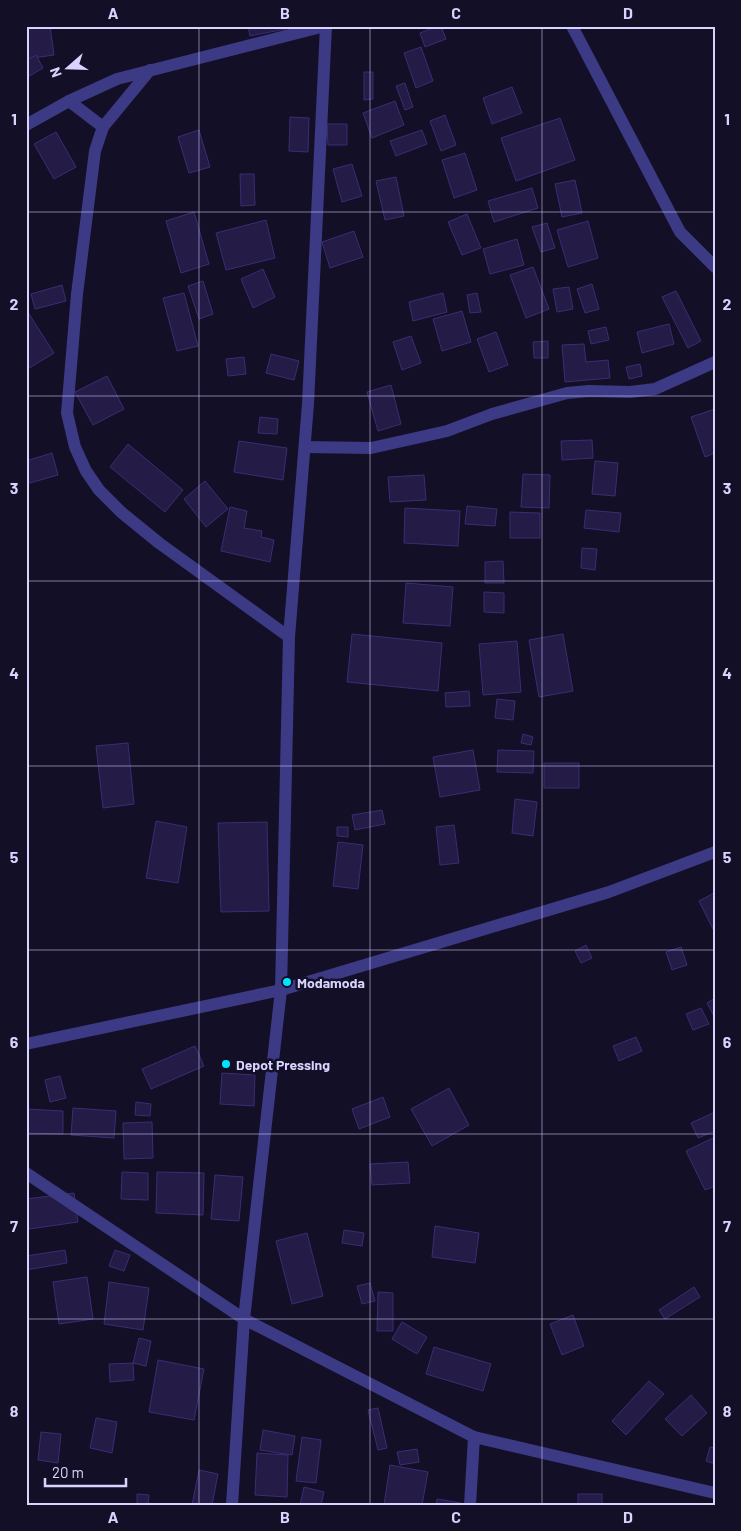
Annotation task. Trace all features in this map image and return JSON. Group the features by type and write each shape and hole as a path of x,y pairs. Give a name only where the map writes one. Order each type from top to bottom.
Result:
{"street":[{"path":"26,125 69,101 117,79 326,26 308,404 289,637 281,990 244,1319 232,1505"},
{"path":"572,26 680,232 715,267"},
{"path":"150,70 103,127 95,151 77,294 67,413 75,447 86,471 98,490 120,512 159,543 289,637"},
{"path":"69,101 103,127"},
{"path":"305,447 371,448 447,431 492,414 567,393 589,391 630,392 655,388 715,362"},
{"path":"26,1044 281,990 609,892 715,852"},
{"path":"26,1174 244,1319 474,1436 715,1493"},
{"path":"470,1505 474,1436"}],"building":[{"path":"26,26 50,26 54,55 26,59"},
{"path":"248,26 301,26 250,36"},
{"path":"441,26 446,39 425,47 420,33"},
{"path":"421,47 433,81 416,88 404,53"},
{"path":"36,55 43,68 26,78 26,61"},
{"path":"364,72 373,72 373,99 364,100"},
{"path":"405,83 413,107 405,110 396,86"},
{"path":"512,87 522,113 492,124 483,98"},
{"path":"395,101 404,125 372,138 363,113"},
{"path":"445,115 456,145 441,151 430,121"},
{"path":"290,117 309,118 308,152 289,151"},
{"path":"560,118 575,160 516,181 501,138"},
{"path":"327,124 347,124 347,145 328,145"},
{"path":"199,130 210,167 189,173 178,137"},
{"path":"422,130 427,144 396,156 390,141"},
{"path":"56,132 76,167 54,179 34,144"},
{"path":"465,153 477,190 454,198 442,160"},
{"path":"352,164 362,196 342,202 333,169"},
{"path":"240,174 254,174 255,205 241,206"},
{"path":"396,177 404,216 385,220 376,181"},
{"path":"575,180 582,213 562,217 555,184"},
{"path":"532,188 538,208 494,222 488,201"},
{"path":"194,212 209,264 181,273 166,221"},
{"path":"467,214 481,248 462,255 448,222"},
{"path":"266,220 275,258 226,270 216,233"},
{"path":"588,221 598,258 568,267 557,230"},
{"path":"547,223 555,248 541,252 532,227"},
{"path":"354,231 363,257 330,268 322,242"},
{"path":"517,239 524,265 490,274 483,249"},
{"path":"533,267 549,309 526,318 510,275"},
{"path":"263,269 275,297 253,308 241,279"},
{"path":"203,281 213,314 199,319 188,286"},
{"path":"592,284 599,309 585,313 577,289"},
{"path":"62,285 66,301 35,309 31,294"},
{"path":"569,287 573,309 557,312 553,289"},
{"path":"676,291 701,341 688,348 662,297"},
{"path":"184,293 198,346 177,351 163,298"},
{"path":"443,293 447,312 413,321 409,302"},
{"path":"477,293 481,312 470,313 467,295"},
{"path":"462,311 471,342 442,351 433,319"},
{"path":"29,314 54,353 26,370 26,316"},
{"path":"669,324 674,344 642,353 637,332"},
{"path":"606,327 609,340 591,344 588,331"},
{"path":"496,332 508,365 489,372 477,339"},
{"path":"411,336 421,363 402,370 393,342"},
{"path":"548,341 548,358 534,358 533,342"},
{"path":"584,344 586,362 608,360 610,378 565,382 562,345"},
{"path":"271,354 299,361 294,380 266,373"},
{"path":"244,357 246,374 228,376 226,359"},
{"path":"640,364 642,376 629,379 626,367"},
{"path":"107,376 124,409 93,425 75,392"},
{"path":"391,385 401,424 378,431 367,392"},
{"path":"715,409 715,453 705,457 691,417"},
{"path":"260,417 278,419 277,434 258,433"},
{"path":"592,440 593,458 562,460 561,441"},
{"path":"239,441 287,448 283,480 234,472"},
{"path":"128,444 183,490 165,512 110,467"},
{"path":"52,453 58,475 26,484 26,461"},
{"path":"595,461 618,463 615,496 592,494"},
{"path":"523,474 550,475 549,508 521,507"},
{"path":"424,475 426,500 390,502 388,477"},
{"path":"205,481 228,509 206,527 184,499"},
{"path":"467,506 497,509 495,526 465,524"},
{"path":"230,507 247,511 244,528 262,531 261,537 274,540 270,562 221,551"},
{"path":"405,508 460,511 458,546 404,543"},
{"path":"586,510 621,513 619,532 584,528"},
{"path":"510,512 540,513 540,538 510,538"},
{"path":"582,548 597,549 595,570 581,568"},
{"path":"503,561 504,583 485,583 485,562"},
{"path":"406,583 453,587 450,626 403,623"},
{"path":"484,592 504,593 504,613 484,612"},
{"path":"352,634 442,643 438,691 347,682"},
{"path":"563,634 573,691 539,697 529,640"},
{"path":"517,641 521,692 483,695 479,644"},
{"path":"469,691 470,706 446,707 445,693"},
{"path":"497,699 515,701 513,720 495,718"},
{"path":"523,734 533,737 531,745 521,743"},
{"path":"128,743 134,804 103,808 96,746"},
{"path":"473,750 480,790 440,797 433,757"},
{"path":"498,750 534,751 533,773 497,772"},
{"path":"544,763 579,763 579,788 544,788"},
{"path":"515,799 537,802 533,836 512,833"},
{"path":"382,810 385,824 355,830 352,815"},
{"path":"156,821 187,827 178,883 146,878"},
{"path":"267,822 269,911 221,912 218,823"},
{"path":"454,825 459,863 440,865 436,827"},
{"path":"337,827 348,827 348,837 337,836"},
{"path":"338,842 363,845 358,889 333,886"},
{"path":"714,893 715,895 715,933 699,901"},
{"path":"586,945 592,958 581,963 575,951"},
{"path":"681,947 687,965 672,970 666,952"},
{"path":"715,998 715,1018 707,1003"},
{"path":"701,1008 709,1024 693,1030 686,1014"},
{"path":"636,1037 642,1051 619,1061 613,1046"},
{"path":"195,1046 204,1066 151,1089 142,1069"},
{"path":"222,1073 255,1075 254,1106 220,1104"},
{"path":"60,1076 66,1098 50,1102 45,1080"},
{"path":"449,1088 469,1125 432,1146 411,1109"},
{"path":"383,1097 390,1117 359,1129 352,1109"},
{"path":"136,1102 151,1104 150,1116 135,1115"},
{"path":"73,1108 116,1111 114,1138 71,1135"},
{"path":"26,1109 63,1111 63,1134 26,1133"},
{"path":"715,1112 715,1131 698,1138 691,1123"},
{"path":"152,1122 153,1158 124,1159 123,1123"},
{"path":"715,1137 715,1186 705,1190 686,1151"},
{"path":"408,1162 410,1183 372,1185 370,1164"},
{"path":"122,1172 148,1173 148,1200 121,1199"},
{"path":"157,1172 204,1173 203,1215 156,1213"},
{"path":"215,1175 243,1177 239,1221 211,1219"},
{"path":"74,1193 78,1222 29,1229 26,1199"},
{"path":"435,1226 479,1233 475,1263 432,1257"},
{"path":"344,1230 364,1233 362,1246 342,1243"},
{"path":"307,1233 323,1296 292,1304 276,1241"},
{"path":"65,1250 67,1263 26,1270 26,1256"},
{"path":"115,1250 130,1255 124,1271 109,1266"},
{"path":"87,1277 93,1319 59,1324 53,1282"},
{"path":"109,1282 149,1288 143,1330 104,1324"},
{"path":"370,1283 375,1301 362,1304 357,1286"},
{"path":"694,1287 700,1297 665,1319 659,1310"},
{"path":"378,1292 393,1293 393,1331 377,1331"},
{"path":"573,1315 584,1346 562,1355 550,1324"},
{"path":"402,1322 427,1337 417,1354 392,1339"},
{"path":"139,1338 151,1341 146,1366 133,1363"},
{"path":"434,1347 491,1364 483,1391 426,1374"},
{"path":"158,1360 204,1369 194,1420 149,1412"},
{"path":"133,1363 134,1380 110,1382 109,1364"},
{"path":"649,1381 664,1394 626,1435 612,1421"},
{"path":"691,1395 707,1413 682,1436 665,1419"},
{"path":"378,1408 387,1448 378,1450 368,1410"},
{"path":"96,1418 117,1422 112,1453 90,1448"},
{"path":"263,1430 295,1436 292,1455 260,1450"},
{"path":"41,1432 61,1434 58,1463 38,1460"},
{"path":"302,1437 321,1440 316,1483 296,1481"},
{"path":"710,1447 715,1448 715,1464 706,1461"},
{"path":"417,1449 419,1462 400,1465 397,1452"},
{"path":"257,1453 288,1455 287,1497 255,1495"},
{"path":"390,1465 428,1472 422,1505 384,1505"},
{"path":"199,1470 218,1474 212,1505 192,1505"},
{"path":"304,1487 324,1492 321,1505 300,1505"},
{"path":"137,1494 149,1495 148,1505 137,1505"},
{"path":"578,1494 602,1494 602,1505 578,1505"},
{"path":"437,1499 461,1503 461,1505 436,1505"}],"place":[{"name":"Modamoda","path":"287,982"},
{"name":"Depot Pressing","path":"226,1064"}]}
